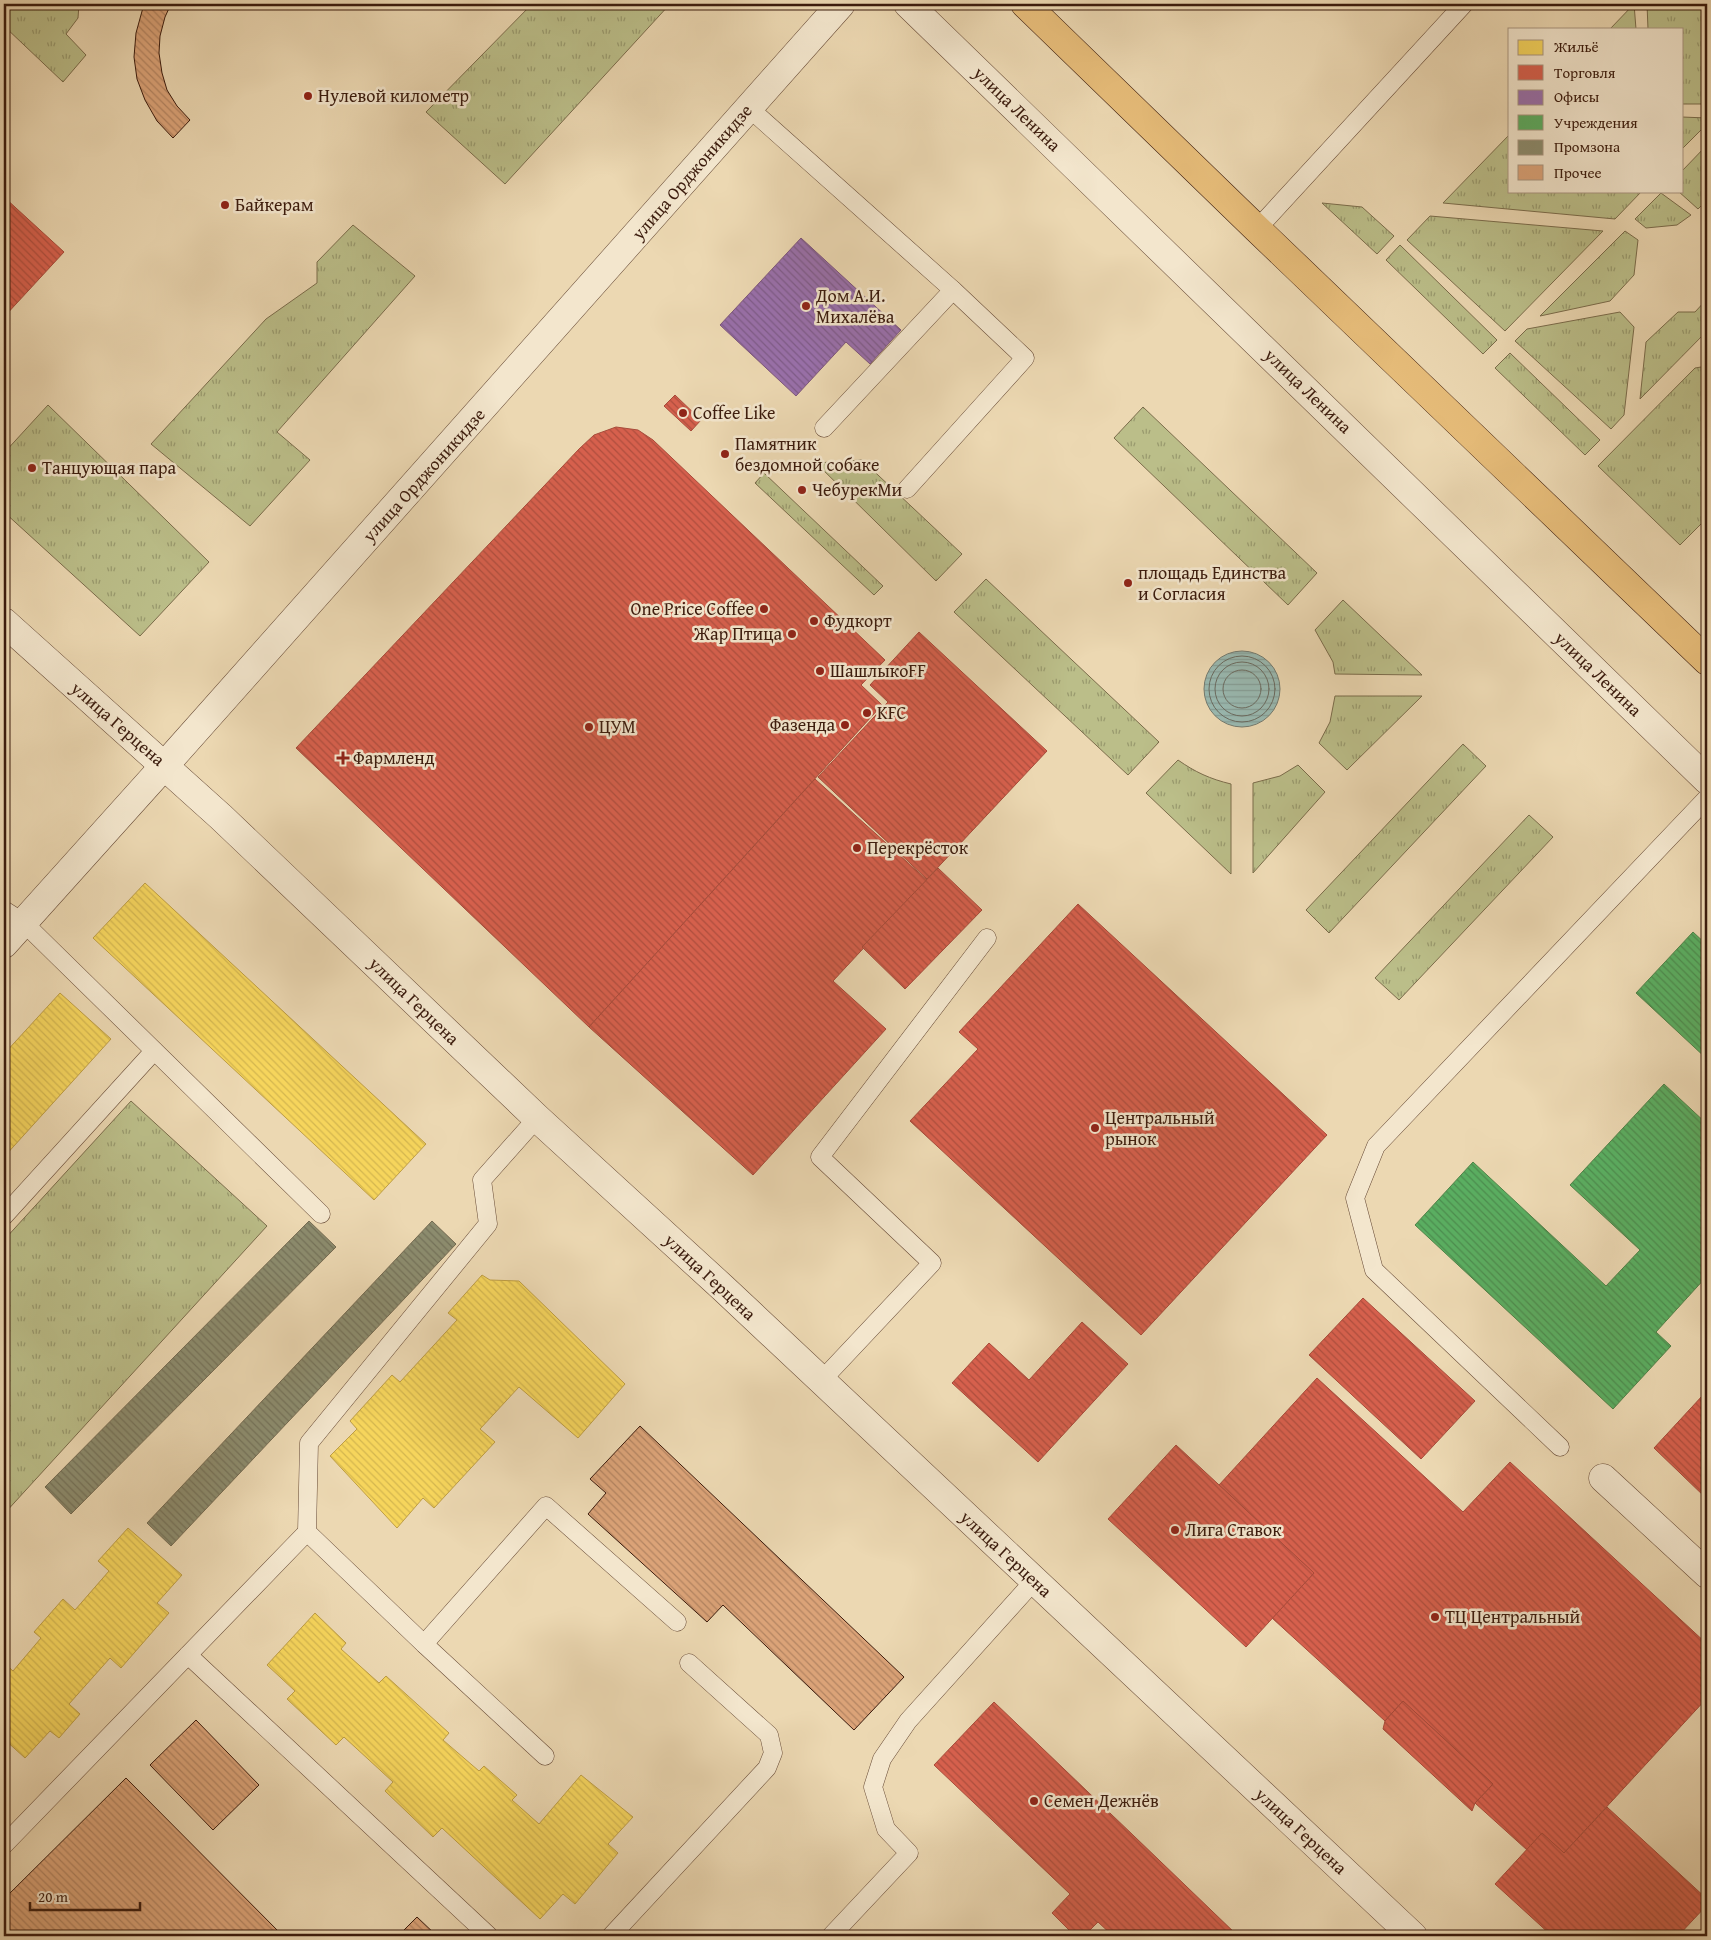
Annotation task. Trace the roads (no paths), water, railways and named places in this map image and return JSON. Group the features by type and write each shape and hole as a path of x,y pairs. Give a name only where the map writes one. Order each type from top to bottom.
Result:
{"main road":[{"path":"1025,4 1707,661"}],"street":[{"name":"улица Орджоникидзе","path":"4,944 13,916 164,765 841,4"},
{"name":"улица Ленина","path":"908,4 1707,780"},
{"name":"улица Герцена","path":"4,622 164,765 537,1118 822,1380 1413,1936"},
{"path":"1603,1478 1707,1574"}],"lane":[{"path":"1257,229 1464,4"},
{"path":"749,108 953,290 1025,358 907,489"},
{"path":"824,428 953,290"},
{"path":"1560,1447 1374,1270 1355,1198 1376,1146 1707,798"},
{"path":"13,916 154,1050 321,1214"},
{"path":"822,1380 932,1263 820,1157 987,938"},
{"path":"4,1216 154,1050"},
{"path":"4,1845 307,1532 309,1443 488,1224 482,1180 537,1118"},
{"path":"424,1644 546,1506 677,1622"},
{"path":"307,1532 545,1756"},
{"path":"831,1936 909,1853 886,1829 873,1787 882,1759 908,1721 1034,1581"},
{"path":"188,1655 489,1936"},
{"path":"611,1936 767,1768 772,1752 769,1735 689,1663"}],"water":[{"path":"1235,651 1249,651 1263,657 1274,668 1280,682 1277,704 1269,716 1249,727 1235,727 1221,721 1210,710 1204,696 1204,682 1210,668 1221,657"}],"place":[{"name":"Нулевой километр","path":"308,96"},
{"name":"Байкерам","path":"225,205"},
{"name":"Дом А.И. Михалёва","path":"806,306"},
{"name":"Coffee Like","path":"683,413"},
{"name":"Памятник бездомной собаке","path":"725,454"},
{"name":"Танцующая пара","path":"32,468"},
{"name":"ЧебурекМи","path":"802,490"},
{"name":"площадь Единства и Согласия","path":"1128,583"},
{"name":"One Price Coffee","path":"764,609"},
{"name":"Фудкорт","path":"814,621"},
{"name":"Жар Птица","path":"792,634"},
{"name":"ШашлыкoFF","path":"820,671"},
{"name":"KFC","path":"867,713"},
{"name":"Фазенда","path":"845,725"},
{"name":"ЦУМ","path":"589,727"},
{"name":"Фармленд","path":"343,758"},
{"name":"Перекрёсток","path":"857,848"},
{"name":"Центральный рынок","path":"1095,1128"},
{"name":"Лига Ставок","path":"1175,1530"},
{"name":"ТЦ Центральный","path":"1435,1617"},
{"name":"Семен Дежнёв","path":"1034,1801"}]}
